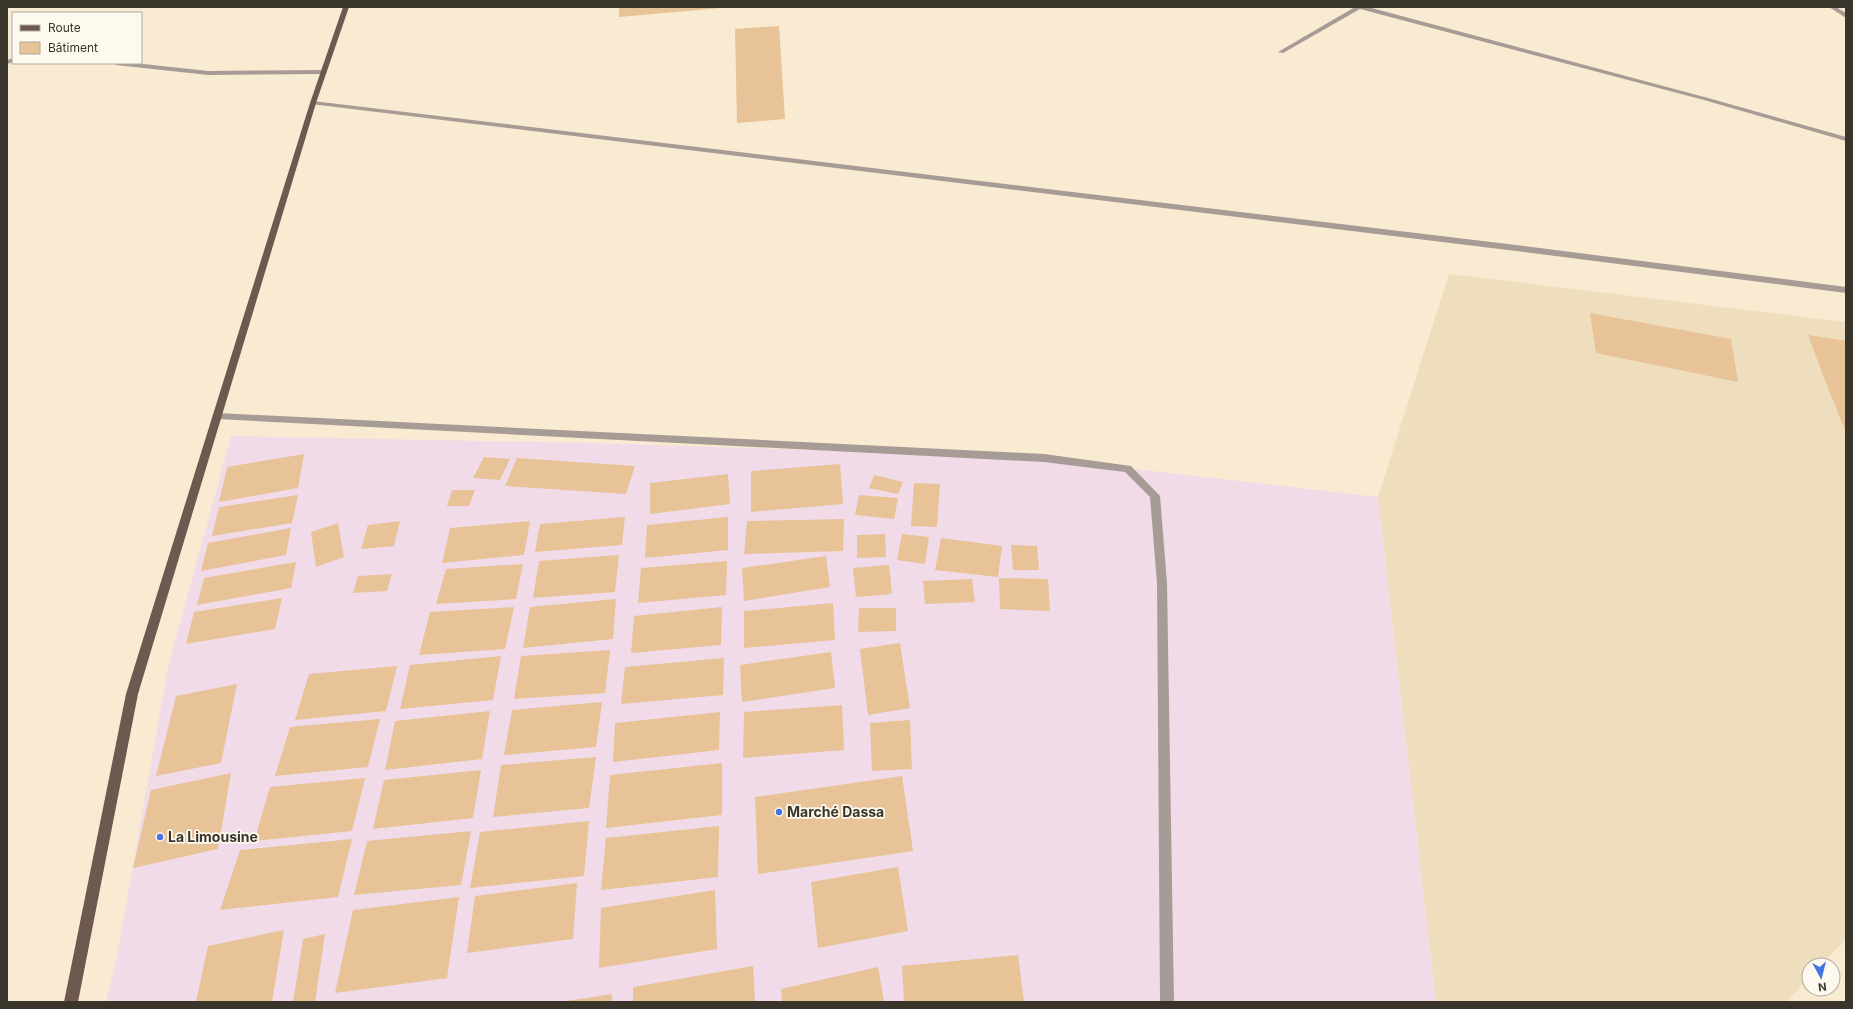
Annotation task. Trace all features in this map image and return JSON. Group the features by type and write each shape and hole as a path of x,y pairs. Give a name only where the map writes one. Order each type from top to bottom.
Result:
{"main road":[{"path":"71,1002 132,694 313,103 346,7"}],"street":[{"path":"1281,52 1360,7 1699,97 1846,139"},
{"path":"1832,7 1846,16"},
{"path":"126,64 208,72 324,72"},
{"path":"313,103 1516,248 1846,290"},
{"path":"217,416 1044,458 1128,469 1154,496 1162,583 1167,1002"}],"shaded area":[{"path":"1449,274 1846,322 1846,939 1829,957 1801,957 1801,986 1786,1002 1436,1002 1378,497"},
{"name":"Marché Dassa","path":"231,436 593,443 1031,457 1378,497 1436,1002 106,1002 117,956 168,667"}],"building":[{"path":"619,7 721,7 721,8 619,17"},
{"path":"779,26 785,119 737,123 735,29"},
{"path":"1590,313 1731,339 1738,382 1596,353"},
{"path":"1808,335 1846,341 1846,433 1823,375"},
{"path":"304,454 298,488 219,502 227,467"},
{"path":"484,457 510,459 500,480 473,478"},
{"path":"517,458 635,466 626,494 505,486"},
{"path":"840,464 843,504 751,512 751,471"},
{"path":"728,474 730,504 650,514 650,483"},
{"path":"874,475 903,482 898,494 869,488"},
{"path":"914,483 940,484 937,527 911,526"},
{"path":"452,490 475,490 469,506 447,506"},
{"path":"298,495 292,523 212,536 219,507"},
{"path":"859,495 898,498 894,519 855,515"},
{"path":"625,517 622,545 535,552 540,524"},
{"path":"728,517 728,550 645,558 647,525"},
{"path":"844,519 843,551 744,554 747,521"},
{"path":"400,521 394,546 361,549 368,525"},
{"path":"530,521 524,555 442,563 450,528"},
{"path":"338,523 344,557 316,567 311,532"},
{"path":"291,528 286,555 201,571 208,543"},
{"path":"885,534 886,557 857,558 857,535"},
{"path":"902,534 929,537 925,564 897,560"},
{"path":"941,538 1002,546 998,577 935,570"},
{"path":"1011,545 1037,546 1039,570 1013,570"},
{"path":"619,555 615,592 533,598 539,561"},
{"path":"826,556 830,587 744,601 742,568"},
{"path":"727,561 726,595 638,603 641,568"},
{"path":"296,562 291,588 197,605 204,578"},
{"path":"523,564 516,599 436,604 446,569"},
{"path":"889,565 892,594 856,597 853,568"},
{"path":"392,574 387,591 353,593 358,576"},
{"path":"999,578 1048,579 1050,611 1000,609"},
{"path":"972,579 975,602 925,604 923,581"},
{"path":"282,598 275,629 186,644 194,612"},
{"path":"616,599 613,639 523,648 530,607"},
{"path":"833,603 835,640 744,648 744,611"},
{"path":"514,607 505,649 419,655 430,612"},
{"path":"722,607 721,645 631,653 634,616"},
{"path":"859,608 896,608 896,631 858,632"},
{"path":"900,643 910,708 868,715 860,649"},
{"path":"610,650 605,693 514,699 521,656"},
{"path":"831,652 835,688 742,702 740,665"},
{"path":"501,656 493,700 400,709 410,665"},
{"path":"724,658 723,695 621,704 625,667"},
{"path":"397,666 386,711 295,720 309,674"},
{"path":"237,684 221,763 156,776 176,696"},
{"path":"602,702 596,747 504,755 512,710"},
{"path":"842,705 844,750 743,758 744,712"},
{"path":"490,711 482,759 385,770 395,721"},
{"path":"720,712 719,750 613,762 615,723"},
{"path":"380,719 368,767 275,776 290,727"},
{"path":"910,720 912,769 872,771 870,723"},
{"path":"596,757 589,808 493,817 501,765"},
{"path":"722,763 722,815 606,828 610,775"},
{"path":"481,770 473,818 373,829 384,780"},
{"path":"231,773 218,849 133,868 151,790"},
{"path":"902,776 913,851 758,874 755,797"},
{"path":"365,778 352,831 254,841 270,787"},
{"path":"589,821 584,876 470,888 480,832"},
{"path":"719,826 718,877 601,890 606,838"},
{"path":"471,831 461,885 354,895 367,841"},
{"path":"352,839 338,897 220,910 240,850"},
{"path":"898,867 908,931 818,948 811,882"},
{"path":"577,883 573,939 467,953 475,896"},
{"path":"715,890 717,949 599,968 601,908"},
{"path":"459,897 447,978 335,993 353,910"},
{"path":"284,930 272,1002 196,1002 208,946"},
{"path":"325,934 315,1002 293,1002 303,939"},
{"path":"1018,955 1024,1002 904,1002 902,966"},
{"path":"753,966 755,1002 633,1002 633,987"},
{"path":"878,967 884,1002 782,1002 781,989"},
{"path":"612,994 612,1002 566,1002 566,1001"}],"place":[{"name":"Marché Dassa","path":"779,812"},
{"name":"La Limousine","path":"160,837"}]}
